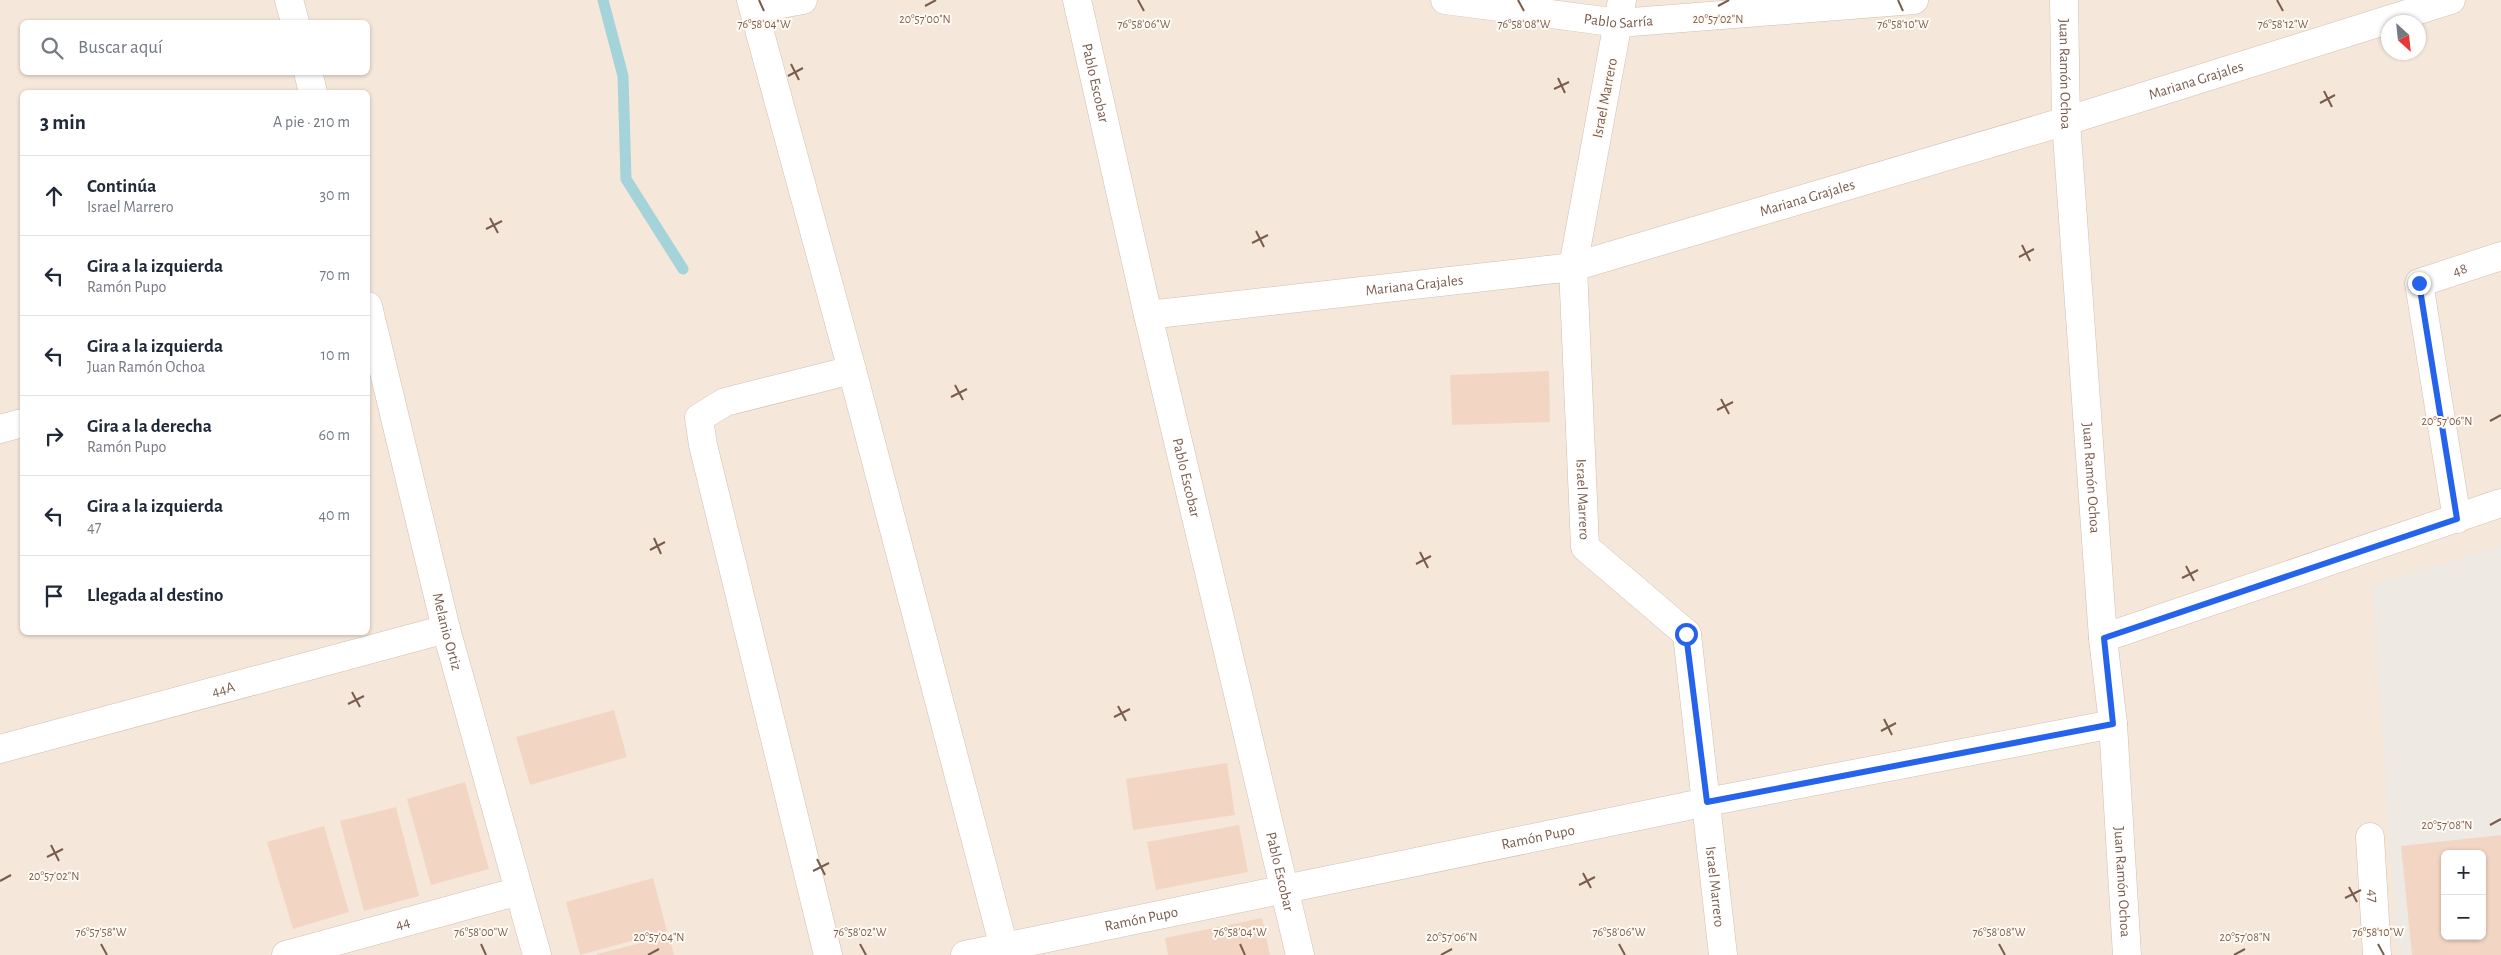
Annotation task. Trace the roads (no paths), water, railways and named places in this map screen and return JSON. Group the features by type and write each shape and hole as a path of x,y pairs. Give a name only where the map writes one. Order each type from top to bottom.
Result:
{"street":[{"path":"289,0 294,20"},
{"path":"804,0 752,5 852,370 1004,951"},
{"name":"Pablo Escobar","path":"1077,0 1148,315 1300,955"},
{"name":"Pablo Sarría","path":"1444,0 1621,12 1914,0"},
{"name":"Juan Ramón Ochoa","path":"2064,0 2066,120 2104,638 2113,724 2127,955"},
{"name":"Mariana Grajales","path":"1148,315 1573,267 2066,120 2450,0"},
{"name":"Israel Marrero","path":"1621,12 1573,267 1585,547 1686,634 1707,802 1723,955"},
{"path":"309,75 312,90"},
{"name":"48","path":"2457,519 2419,283 2501,256"},
{"name":"Melanio Ortiz","path":"370,325 446,629 537,955"},
{"path":"828,955 703,446 699,418 725,402 852,370"},
{"path":"0,429 20,424"},
{"path":"2104,638 2501,503"},
{"name":"44A","path":"0,749 446,629"},
{"name":"Ramón Pupo","path":"965,955 1004,951 1707,802 2113,724"},
{"name":"47","path":"2370,837 2377,955"},
{"name":"44","path":"286,955 519,891"}],"waterway":[{"path":"603,0 623,76 626,179 683,269"}]}
